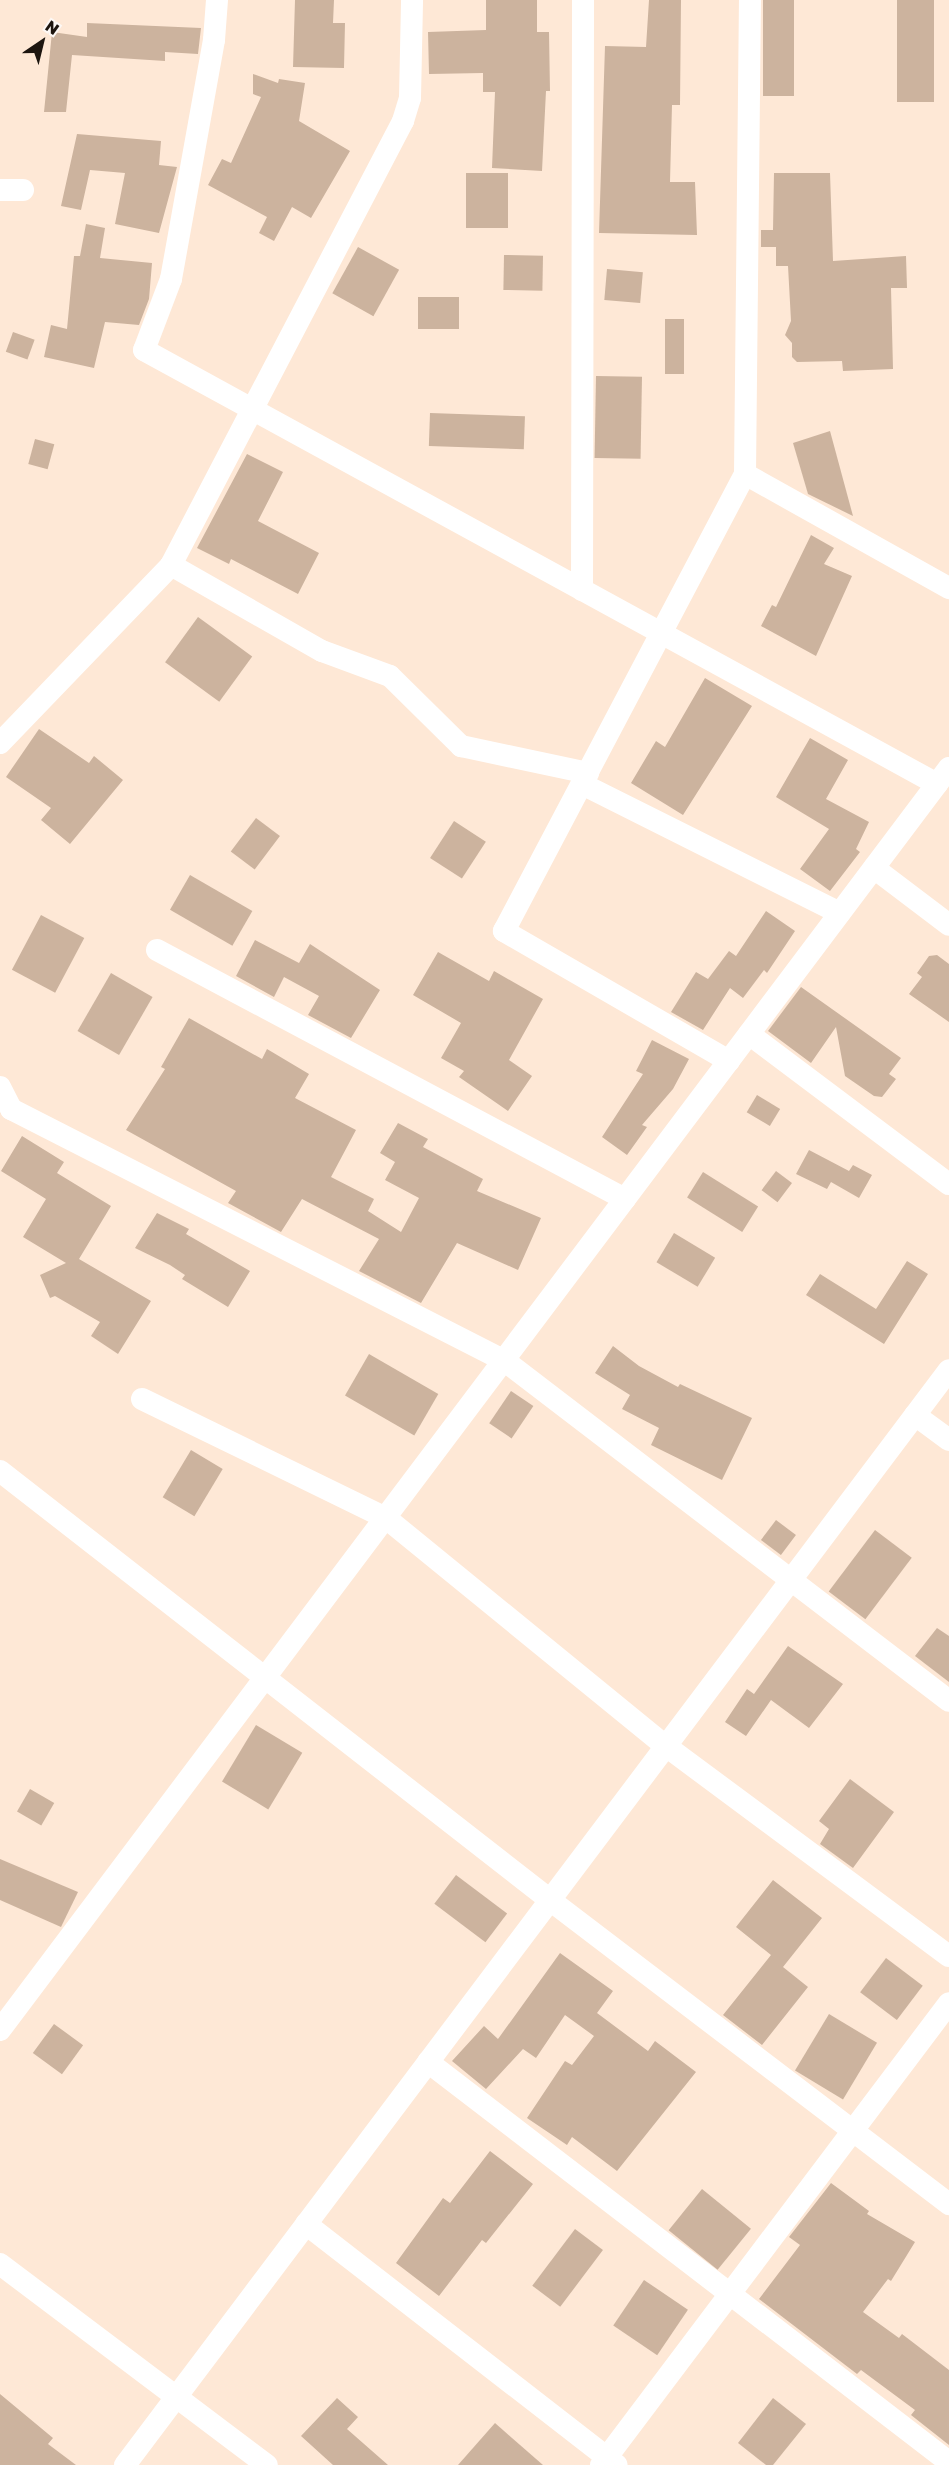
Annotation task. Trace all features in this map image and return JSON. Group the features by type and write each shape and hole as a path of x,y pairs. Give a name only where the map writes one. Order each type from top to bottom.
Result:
{"street":[{"path":"0,2030 943,776 661,633 144,350 171,279 213,40 216,0"},
{"path":"0,743 171,565 403,121 410,98 412,0"},
{"path":"582,590 583,0"},
{"path":"729,1061 504,931 745,474 750,0"},
{"path":"0,190 23,190"},
{"path":"745,474 949,588"},
{"path":"171,565 322,651 390,676 460,746 585,778 840,913"},
{"path":"874,868 949,925"},
{"path":"157,950 625,1199"},
{"path":"749,1034 949,1184"},
{"path":"0,1087 6,1117 505,1361 949,1701"},
{"path":"125,2465 949,1370"},
{"path":"142,1399 386,1518 666,1746 949,1956"},
{"path":"915,1415 949,1440"},
{"path":"0,1471 550,1900 949,2204"},
{"path":"306,2224 608,2462 730,2294 949,2003"},
{"path":"428,2062 949,2462"},
{"path":"0,2264 267,2465"}],"building":[{"path":"295,0 334,0 333,23 345,23 344,68 293,67"},
{"path":"486,0 537,0 537,32 549,32 550,91 546,91 542,171 492,168 495,92 483,92 483,73 429,74 428,32 486,30"},
{"path":"649,0 681,0 680,105 672,105 670,182 695,182 697,235 599,233 605,46 646,47"},
{"path":"763,0 794,0 794,96 763,96"},
{"path":"897,0 934,0 934,102 897,102"},
{"path":"87,23 201,28 198,54 165,52 165,61 72,55 66,112 44,112 52,32 87,37"},
{"path":"253,74 278,83 279,79 305,83 299,121 350,151 311,218 292,207 274,241 259,233 267,217 208,185 222,159 231,163 261,97 253,94"},
{"path":"77,134 161,141 159,165 177,167 159,233 115,224 125,173 90,170 81,210 61,206"},
{"path":"466,173 508,173 508,228 466,228"},
{"path":"774,173 830,173 833,261 906,256 907,288 891,288 893,369 843,371 842,361 797,362 792,357 792,343 785,335 791,321 788,266 776,266 776,247 761,247 761,230 773,230"},
{"path":"86,224 105,228 100,258 152,263 149,299 139,325 105,322 94,368 44,357 51,325 67,329 74,256 80,256"},
{"path":"358,247 399,270 373,316 332,293"},
{"path":"504,255 543,256 542,291 503,290"},
{"path":"607,269 643,272 640,303 604,300"},
{"path":"418,297 459,297 459,329 418,329"},
{"path":"665,319 684,319 684,374 665,374"},
{"path":"13,332 35,340 27,360 6,352"},
{"path":"596,376 642,377 641,459 595,458"},
{"path":"430,413 525,416 524,449 429,446"},
{"path":"830,431 853,516 808,494 793,443"},
{"path":"35,439 54,444 48,469 28,464"},
{"path":"247,454 283,472 258,521 319,553 298,594 231,559 229,564 197,548"},
{"path":"811,535 834,548 824,564 852,576 816,656 761,626 772,605 776,607"},
{"path":"198,617 252,656 219,702 165,662"},
{"path":"705,678 752,706 683,815 631,783 656,741 665,747"},
{"path":"39,729 89,763 94,756 123,780 70,844 41,820 51,808 6,777"},
{"path":"810,738 848,760 826,799 869,822 856,849 860,852 830,891 800,869 829,829 776,797"},
{"path":"256,818 280,836 255,870 231,852"},
{"path":"454,821 486,842 462,879 430,858"},
{"path":"190,875 252,911 232,946 170,910"},
{"path":"766,911 795,931 767,973 764,970 743,998 730,988 703,1030 671,1012 696,972 708,979 729,951 736,956"},
{"path":"41,915 84,938 55,993 12,970"},
{"path":"255,940 299,963 310,944 380,990 351,1038 308,1015 319,996 284,977 274,997 236,976"},
{"path":"438,952 489,981 494,971 543,999 509,1060 532,1076 508,1111 459,1077 464,1071 441,1058 461,1023 413,995"},
{"path":"937,955 949,964 949,1022 909,994 922,977 917,973 929,956"},
{"path":"111,973 153,997 119,1055 78,1031"},
{"path":"801,987 901,1058 889,1074 896,1079 882,1097 874,1096 845,1076 836,1027 811,1063 768,1031"},
{"path":"189,1018 262,1059 267,1049 309,1074 295,1098 356,1130 331,1177 374,1199 368,1211 401,1232 419,1198 385,1180 395,1162 380,1153 398,1123 428,1139 423,1147 483,1179 477,1191 541,1218 518,1270 457,1243 421,1303 359,1271 379,1239 302,1199 281,1232 228,1203 236,1191 126,1130 165,1069 161,1067"},
{"path":"652,1040 689,1059 673,1089 642,1125 647,1127 627,1155 602,1137 643,1074 636,1071"},
{"path":"757,1095 780,1109 770,1126 747,1112"},
{"path":"22,1136 64,1162 57,1173 111,1206 79,1259 151,1301 118,1354 91,1336 100,1322 55,1296 50,1298 40,1275 66,1263 23,1237 46,1199 1,1171"},
{"path":"809,1150 849,1171 853,1165 872,1175 859,1198 831,1182 827,1189 796,1174"},
{"path":"776,1171 792,1183 778,1202 762,1190"},
{"path":"703,1172 758,1206 742,1232 687,1197"},
{"path":"157,1213 189,1229 186,1234 250,1271 228,1307 182,1279 185,1275 170,1265 135,1248"},
{"path":"674,1233 715,1258 698,1287 656,1262"},
{"path":"907,1261 928,1274 884,1344 806,1295 820,1274 876,1309"},
{"path":"613,1346 639,1366 678,1387 680,1384 752,1418 722,1480 651,1445 659,1428 622,1409 630,1395 595,1373"},
{"path":"369,1354 438,1394 414,1436 345,1396"},
{"path":"511,1391 533,1406 512,1438 489,1423"},
{"path":"191,1450 223,1469 194,1516 163,1497"},
{"path":"776,1520 796,1535 781,1555 761,1540"},
{"path":"875,1530 912,1558 865,1619 829,1591"},
{"path":"937,1628 949,1636 949,1682 915,1656"},
{"path":"788,1646 843,1684 809,1728 771,1700 746,1736 725,1722 747,1689 754,1694"},
{"path":"256,1725 302,1753 268,1809 222,1782"},
{"path":"850,1779 894,1812 853,1868 820,1844 829,1829 819,1821"},
{"path":"30,1789 54,1803 41,1826 17,1812"},
{"path":"0,1859 78,1892 61,1927 0,1900"},
{"path":"456,1875 507,1914 485,1942 434,1904"},
{"path":"773,1880 822,1918 783,1967 808,1987 762,2045 723,2015 771,1955 736,1927"},
{"path":"560,1953 613,1991 597,2013 648,2051 655,2041 696,2072 617,2171 572,2137 567,2145 527,2118 565,2061 572,2065 594,2036 565,2015 536,2058 523,2049 486,2089 452,2061 484,2026 498,2039"},
{"path":"886,1958 923,1986 897,2020 860,1992"},
{"path":"829,2014 877,2043 843,2099 795,2071"},
{"path":"54,2024 83,2045 62,2074 33,2053"},
{"path":"490,2151 533,2184 486,2243 482,2240 439,2296 396,2263 443,2198 450,2203"},
{"path":"831,2183 869,2211 867,2214 915,2242 891,2281 888,2279 863,2312 899,2338 902,2334 949,2370 949,2445 911,2415 915,2410 861,2370 857,2374 759,2299 800,2245 789,2237"},
{"path":"702,2189 751,2229 718,2270 669,2230"},
{"path":"575,2229 603,2250 560,2307 532,2286"},
{"path":"644,2280 688,2310 657,2355 613,2326"},
{"path":"0,2394 53,2438 48,2444 76,2465 0,2465"},
{"path":"337,2398 358,2417 347,2429 388,2465 333,2465 301,2436"},
{"path":"773,2398 806,2424 773,2465 766,2465 738,2443"},
{"path":"495,2423 543,2465 458,2465"}]}
